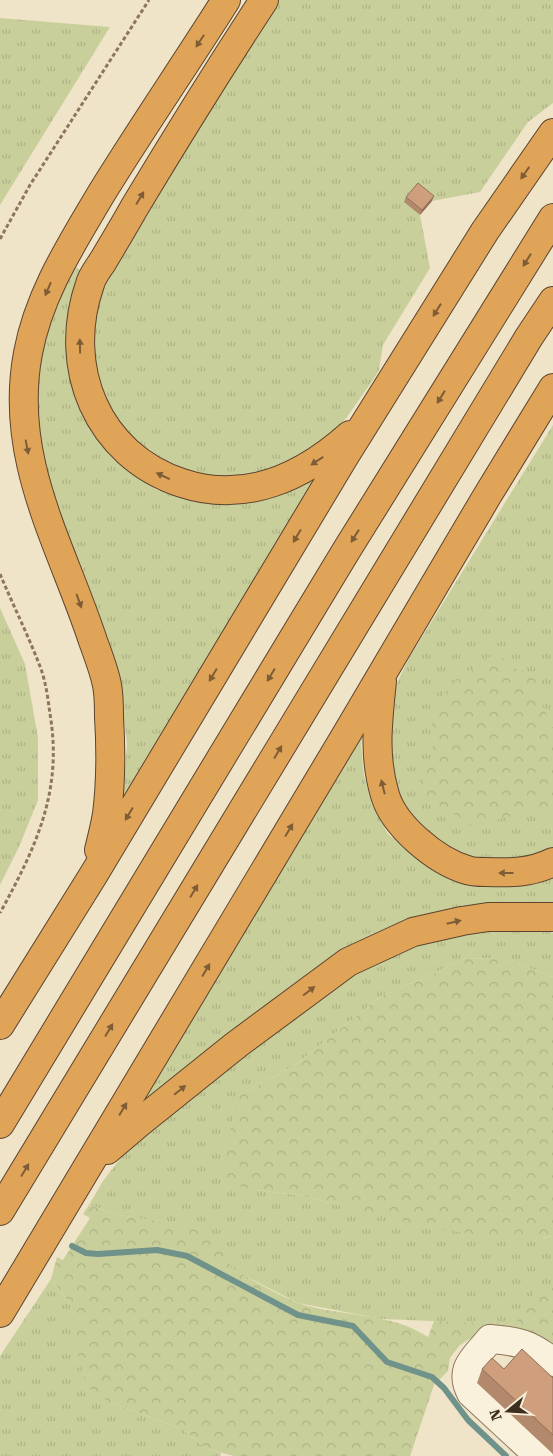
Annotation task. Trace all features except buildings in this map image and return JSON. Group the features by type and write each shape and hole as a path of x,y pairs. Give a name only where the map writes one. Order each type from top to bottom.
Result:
{"highway":[{"path":"94,874 107,815 110,780 111,737 108,685 79,600 46,517 34,481 26,444 23,413 28,355 35,321 70,245 226,0"},
{"path":"264,0 191,113 90,283 80,323 80,365 89,397 111,435 136,459 162,476 194,487 233,492 279,481 315,463 368,420"},
{"path":"0,1025 94,874 368,420 485,231 553,133"},
{"path":"0,1124 341,559 553,218"},
{"path":"0,1211 529,337 553,301"},
{"path":"0,1313 553,388"},
{"path":"383,671 377,729 378,765 385,797 401,826 437,856 468,871 510,874 540,868 553,862"},
{"path":"89,1166 236,1044 348,962 413,932 462,920 488,916 553,917"}],"lane":[{"path":"539,1456 471,1393 466,1383 466,1369 490,1339 516,1341 537,1350 552,1361"}],"path":[{"path":"0,239 30,185 149,0"},
{"path":"0,574 41,670 48,697 54,735 52,787 44,818 24,870 0,913"}],"green space":[{"path":"279,0 553,0 553,103 528,122 480,192 432,201 405,201 420,215 430,268 383,345 379,370 373,380 347,417 326,441 270,473 231,481 168,466 120,429 100,394 90,323 99,288 119,247"},
{"path":"0,18 110,27 0,205"},
{"path":"73,265 83,273 82,409 102,446 126,470 157,490 192,500 223,504 252,503 280,495 299,486 333,464 118,818 124,785 127,744 120,689 103,627 79,570 40,459 36,414 39,365 46,328"},
{"path":"553,425 553,850 493,865 455,855 428,837 395,792 387,718 395,687 409,658"},
{"path":"0,608 25,664 38,738 38,800 19,847 0,885"},
{"path":"489,657 503,658 513,668 527,671 539,681 539,699 548,717 550,727 553,727 553,810 513,816 473,827 454,814 428,801 416,785 430,767 434,737 431,716 445,692 462,675"},
{"path":"365,721 361,745 364,775 372,804 388,834 421,861 553,874 553,905 532,902 488,903 435,912 392,926 345,949 125,1120"},
{"path":"488,928 537,928 553,933 553,977 504,959 466,958 384,994 294,1066 238,1096 256,1190 304,1196 343,1206 543,1238 553,1236 553,1326 382,1319 298,1303 136,1218 119,1215 89,1205 103,1181 123,1155 168,1113 344,978 394,951 440,935"},
{"path":"466,958 504,959 553,977 553,1236 524,1241 424,1227 304,1196 256,1190 229,1184 223,1162 238,1096 294,1066 384,994"},
{"path":"89,1205 119,1215 215,1234 230,1251 230,1267 281,1296 298,1303 331,1311 398,1323 428,1337 434,1321 515,1324 535,1292 553,1288 553,1352 484,1334 469,1339 459,1346 450,1358 448,1371 434,1385 410,1456 234,1456 207,1449 182,1429 111,1403 87,1387 78,1355 71,1305 51,1279 57,1257 63,1260 90,1218 83,1214"},
{"path":"51,1279 71,1305 75,1326 111,1403 182,1429 207,1449 221,1453 220,1456 0,1456 0,1356"}],"waterway":[{"path":"72,1246 86,1253 98,1254 157,1250 187,1256 298,1315 353,1326 387,1362 432,1377 444,1388 468,1420 506,1456"}]}
